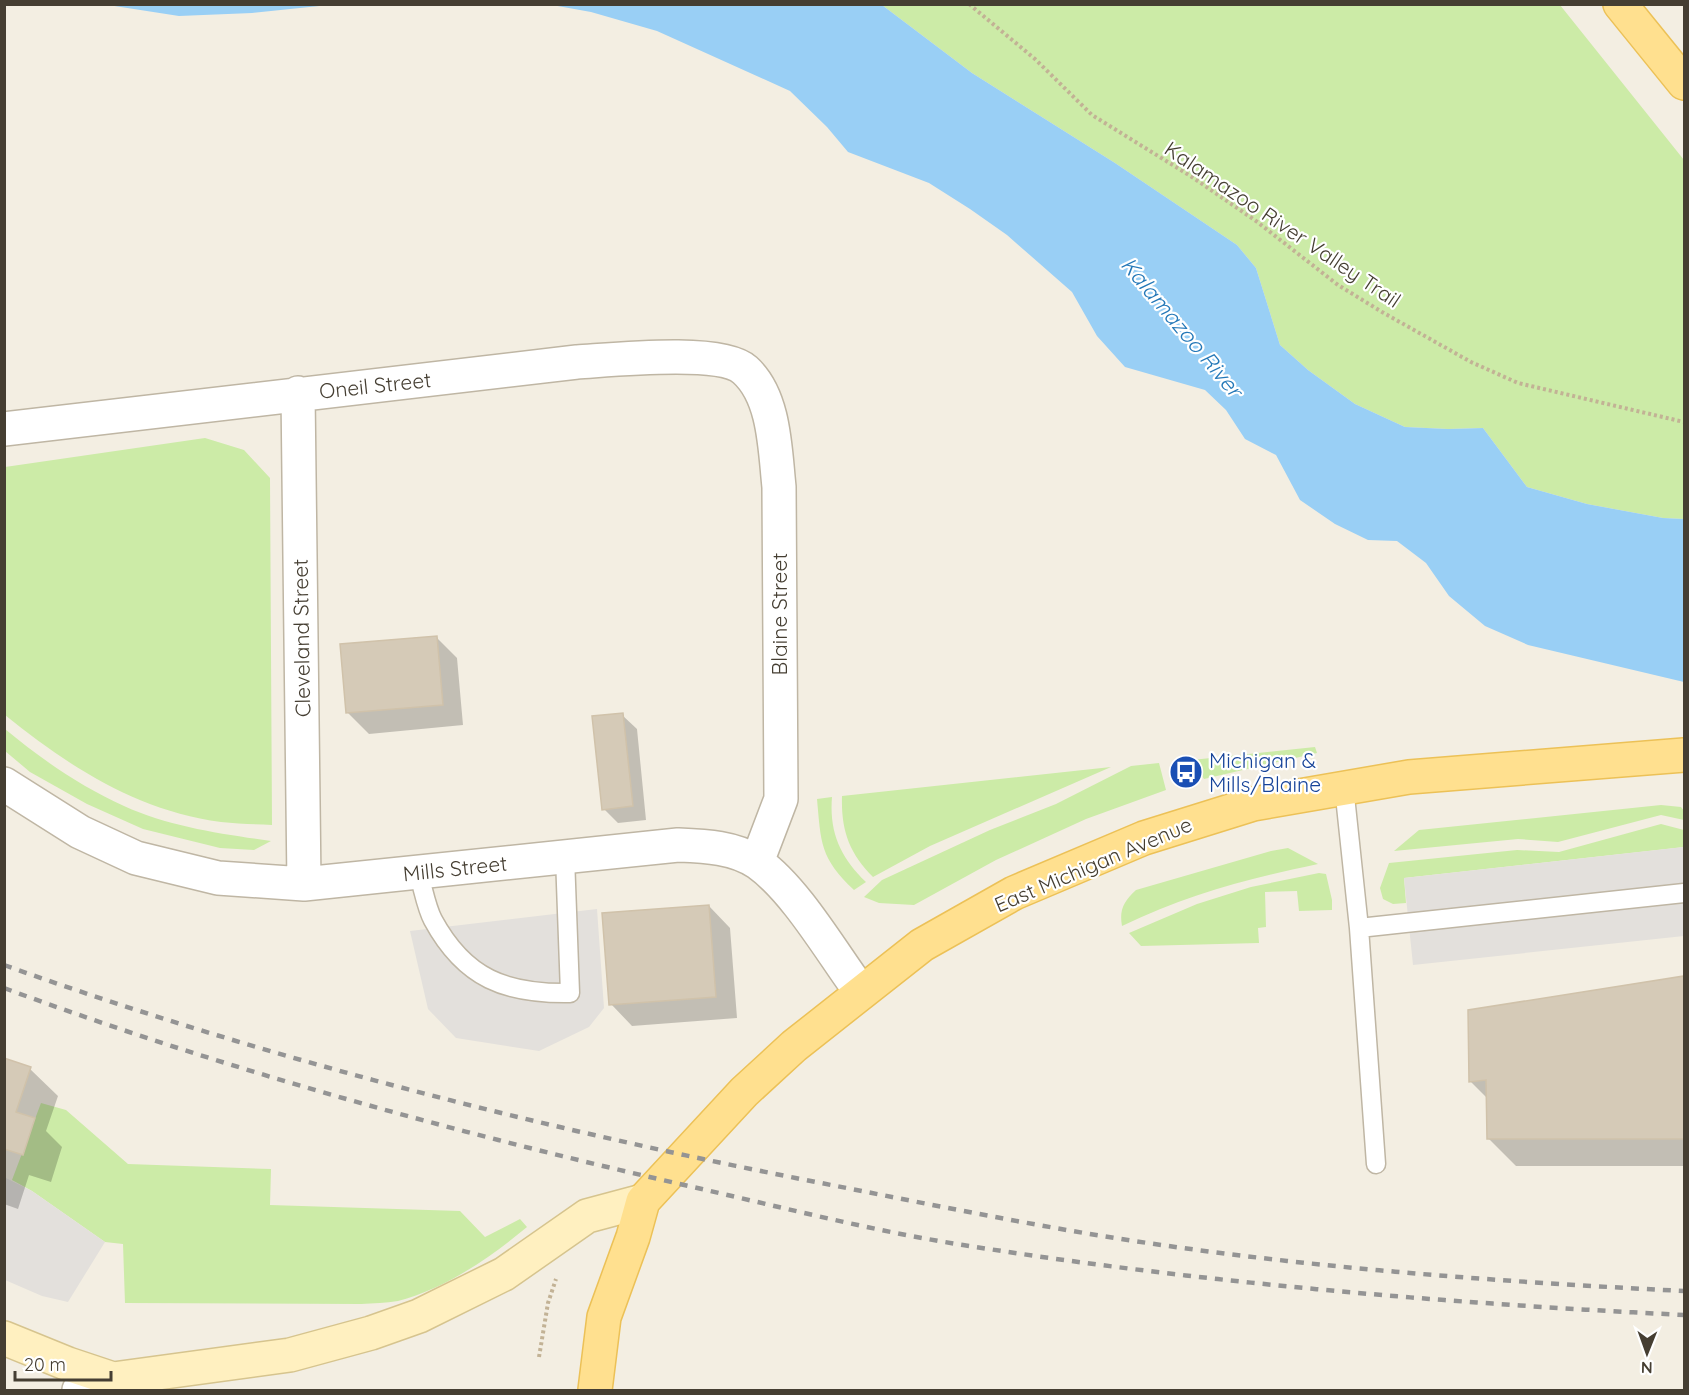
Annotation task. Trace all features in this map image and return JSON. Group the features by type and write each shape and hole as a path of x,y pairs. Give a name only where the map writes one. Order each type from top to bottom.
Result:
{"main road":[{"path":"1620,4 1684,83"},
{"name":"East Michigan Avenue","path":"643,1201 744,1092 811,1030 922,945 1014,893 1144,838 1253,804 1409,777 1684,756"},
{"path":"595,1390 604,1317 633,1237 643,1201"}],"street":[{"name":"Oneil Street","path":"4,429 298,393 577,363 657,357 702,358 729,362 744,369"},
{"name":"Blaine Street","path":"744,369 762,393 773,436 779,487 781,799 757,862"},
{"name":"Cleveland Street","path":"298,393 304,884"},
{"name":"Mills Street","path":"4,784 80,832 136,858 218,878 304,884 678,844 718,847 757,862 786,889 861,992"},
{"path":"79,1390 113,1380 290,1355 371,1333 419,1316 504,1274 587,1216 643,1201"},
{"path":"4,1338 22,1347 113,1380 153,1390"}],"lane":[{"path":"1344,787 1359,928 1376,1164"},
{"path":"418,872 433,920 467,967 497,985 543,994 570,993 566,857"},
{"path":"1359,928 1684,893"}],"path":[{"name":"Kalamazoo River Valley Trail","path":"969,4 1035,59 1092,115 1192,177 1256,221 1338,285 1382,312 1471,362 1518,383 1684,422"},
{"path":"539,1357 548,1303 560,1268"}],"green space":[{"path":"882,5 1560,5 1684,160 1684,519 1663,518 1587,504 1527,487 1483,428 1405,427 1355,404 1308,370 1280,345 1256,268 1237,245 1115,163 972,73"},
{"path":"205,438 244,450 270,478 272,825 221,822 191,816 133,797 80,769 5,715 5,467"},
{"path":"5,729 62,771 124,806 178,824 271,841 254,850 220,848 143,829 87,804 30,772 5,751"},
{"path":"1315,747 1317,753 1204,779 1192,760"},
{"path":"1159,763 1166,790 1086,819 996,860 914,905 879,903 864,897 882,880 990,830 1056,804 1131,766"},
{"path":"1111,767 930,846 873,877 852,850 845,830 842,796"},
{"path":"832,797 833,822 838,844 850,864 866,882 854,890 834,868 824,849 817,799"},
{"path":"1661,805 1681,807 1684,811 1684,820 1661,815 1558,842 1518,839 1394,851 1419,830"},
{"path":"1661,824 1684,830 1684,847 1404,878 1406,903 1393,904 1383,899 1380,888 1389,863 1517,850 1559,852"},
{"path":"1288,848 1318,864 1194,896 1122,926 1123,906 1136,890"},
{"path":"1319,873 1326,874 1332,910 1299,911 1297,891 1265,892 1266,927 1258,928 1259,943 1141,946 1129,933 1197,904 1251,887"},
{"path":"41,1103 66,1110 128,1164 271,1169 270,1205 460,1211 485,1237 520,1219 527,1227 467,1271 433,1289 398,1301 361,1304 125,1303 123,1244 105,1242 32,1191 12,1180"}],"shaded area":[{"path":"1684,847 1684,936 1413,965 1404,878"},
{"path":"597,909 604,1008 589,1027 539,1051 456,1038 428,1009 410,931"},
{"path":"4,1177 32,1191 105,1242 68,1302 42,1296 5,1280"}],"water":[{"path":"108,5 329,5 252,13 179,16"},
{"name":"Kalamazoo River","path":"552,5 882,5 972,73 1115,163 1237,245 1256,268 1280,345 1308,370 1355,404 1405,427 1483,428 1527,487 1587,504 1663,518 1684,519 1684,682 1528,645 1485,626 1449,596 1426,563 1397,541 1368,540 1335,524 1300,500 1276,455 1245,439 1226,410 1205,390 1125,367 1097,336 1072,292 1007,235 970,209 929,183 848,152 827,127 790,91 657,31 591,12"}],"building":[{"path":"437,636 443,705 346,713 340,644"},
{"path":"623,713 633,806 602,810 592,716"},
{"path":"709,905 716,997 609,1005 602,913"},
{"path":"1684,976 1684,1139 1487,1139 1486,1080 1469,1082 1468,1010"},
{"path":"4,1058 31,1067 16,1112 35,1118 23,1155 4,1149"}],"railway":[{"path":"4,965 205,1032 408,1089 614,1140 952,1209 1084,1233 1233,1255 1458,1277 1684,1291"},
{"path":"4,988 174,1047 432,1123 606,1167 895,1233 1053,1258 1233,1281 1413,1298 1684,1315"}],"place":[{"name":"Michigan & Mills/Blaine","path":"1186,772"}]}
